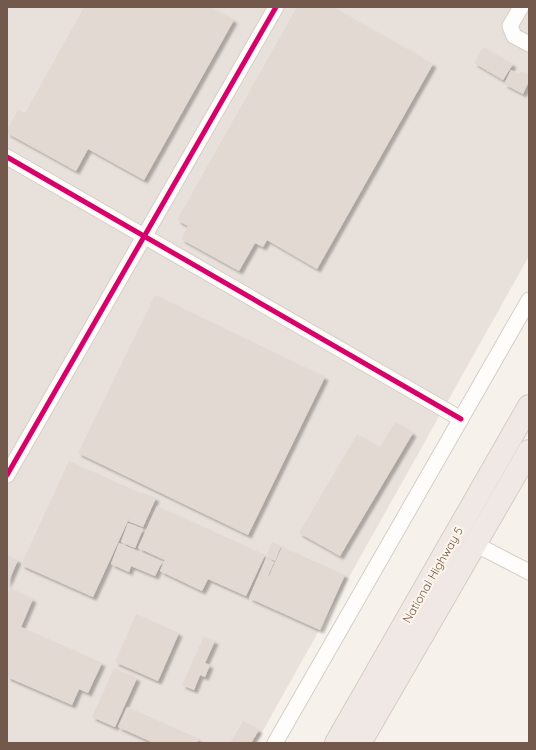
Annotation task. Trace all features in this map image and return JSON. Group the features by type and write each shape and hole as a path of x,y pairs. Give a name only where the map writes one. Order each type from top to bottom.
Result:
{"highway":[{"name":"National Highway 5","path":"336,743 529,406"},
{"name":"National Highway 5","path":"360,743 529,451"}],"street":[{"path":"7,475 276,7"},
{"path":"521,7 510,26 514,36 529,44"},
{"path":"7,157 461,419"},
{"path":"275,743 529,300"},
{"path":"475,544 529,572"}],"shaded area":[{"path":"7,7 529,7 529,256 256,743 7,743"}],"building":[{"path":"84,7 211,7 234,20 144,180 88,149 76,171 7,133 7,130 18,110 25,113"},
{"path":"297,7 333,7 433,64 317,269 267,240 263,247 255,243 239,271 181,239 188,226 177,220"},
{"path":"483,47 513,64 503,80 474,63"},
{"path":"511,70 519,74 521,71 529,75 529,81 523,94 504,84"},
{"path":"155,295 325,377 248,535 78,453"},
{"path":"395,422 413,433 340,556 299,533 357,434 380,447"},
{"path":"69,461 140,493 141,492 156,498 143,527 128,521 131,514 93,597 21,565"},
{"path":"157,506 265,555 246,596 208,579 202,591 160,571 165,560 138,548"},
{"path":"128,523 143,529 135,548 121,542"},
{"path":"272,542 281,546 275,561 266,557"},
{"path":"119,543 162,562 155,576 131,566 129,572 111,564"},
{"path":"282,547 345,575 320,630 249,598 266,558 274,562 269,576"},
{"path":"7,555 18,560 7,585"},
{"path":"10,588 33,599 21,627 102,663 88,693 79,689 72,705 7,677 7,595"},
{"path":"136,614 179,633 158,681 115,662"},
{"path":"204,636 215,641 205,663 210,665 205,677 200,675 194,690 182,685"},
{"path":"114,668 137,678 115,727 92,717"},
{"path":"127,707 199,739 197,743 154,743 118,727"},
{"path":"243,721 259,730 251,743 230,743"}],"cycle path":[{"path":"7,475 276,7"},
{"path":"7,157 461,419"}]}
